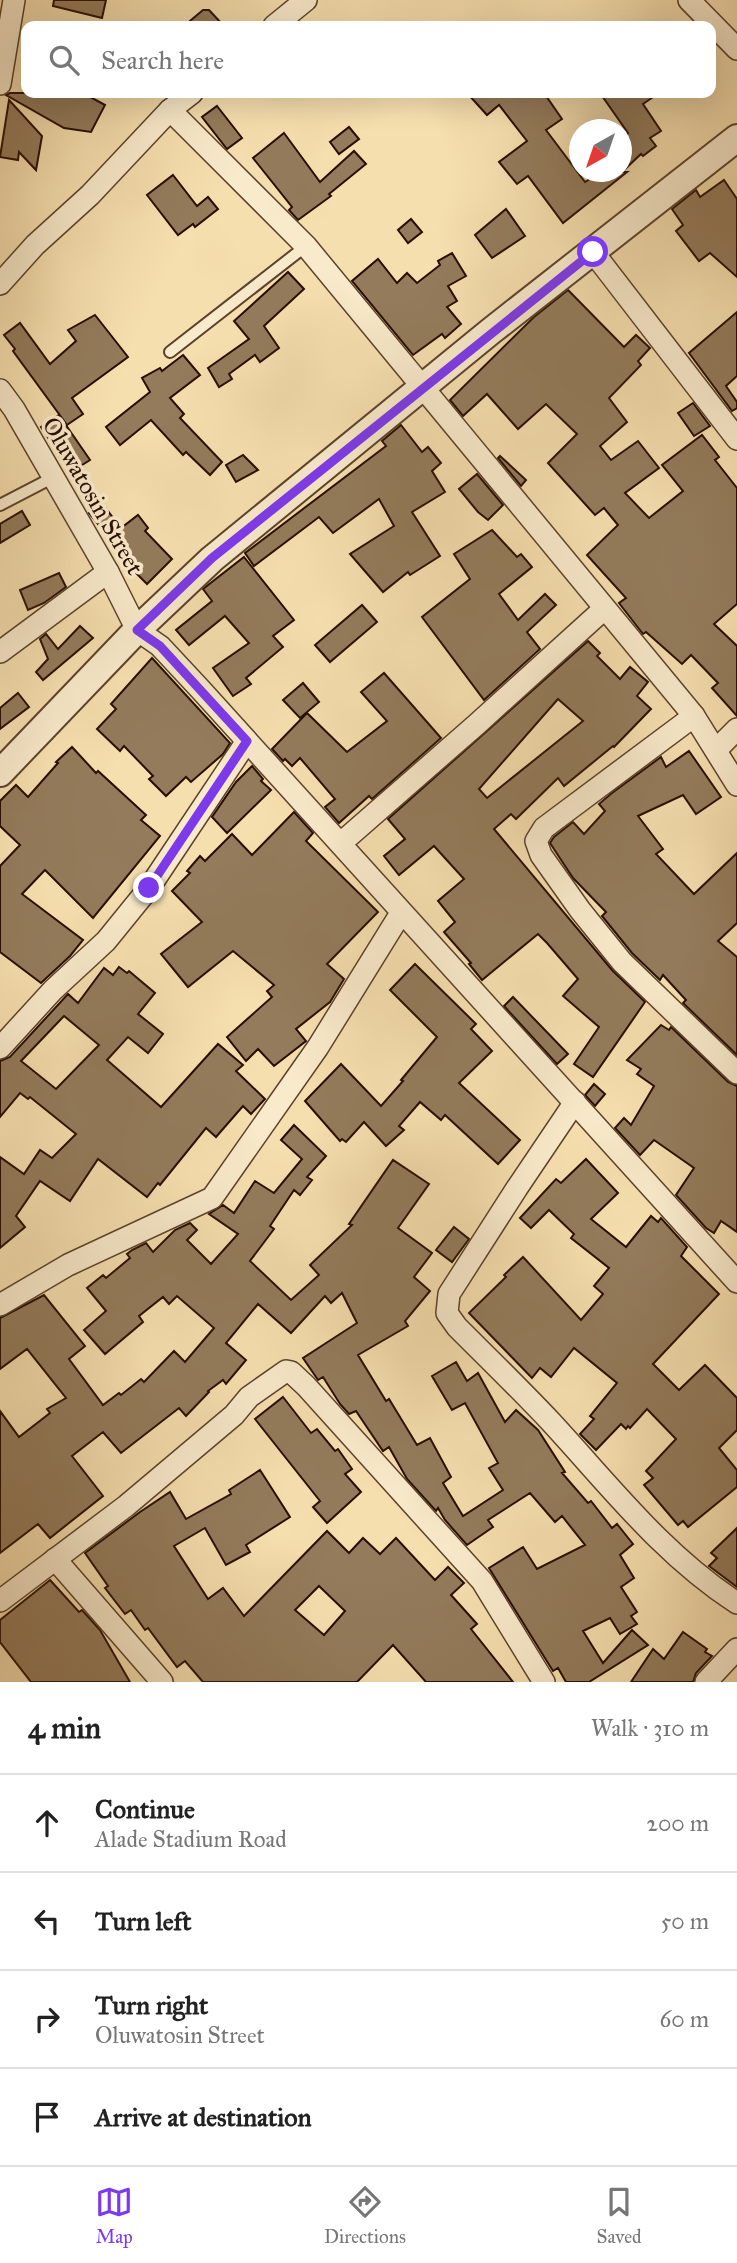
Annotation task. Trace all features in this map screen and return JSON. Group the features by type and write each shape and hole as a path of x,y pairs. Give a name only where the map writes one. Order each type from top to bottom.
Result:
{"street":[{"path":"0,84 14,0"},
{"path":"689,0 710,21"},
{"path":"280,21 304,1"},
{"path":"716,28 737,49"},
{"path":"0,284 34,245 90,195 170,110 186,98"},
{"path":"170,110 306,246 694,716 737,785"},
{"path":"0,774 137,630 212,558 737,138"},
{"path":"593,252 737,439"},
{"name":"Oluwatosin Street","path":"0,390 14,409 108,572 137,630"},
{"path":"0,652 108,572"},
{"path":"341,843 604,609"},
{"path":"137,630 160,646 737,1282"},
{"path":"694,716 544,828 536,841 541,855 556,877 622,962 737,1073"},
{"path":"716,750 737,729"},
{"path":"0,1048 53,990 106,941 149,888 247,741"},
{"path":"0,1305 68,1265 212,1198 318,1047 401,913"},
{"path":"575,1102 449,1294 447,1313 550,1421 649,1531 718,1591 737,1603"},
{"path":"0,1601 126,1506 233,1415 249,1397 286,1371 291,1372 315,1396 482,1581 544,1682"},
{"path":"55,1559 162,1682"},
{"path":"706,1682 737,1649"}],"lane":[{"path":"170,352 306,246"},
{"path":"0,505 52,478"}],"building":[{"path":"54,0 106,0 102,18 53,6"},
{"path":"203,10 209,10 219,21 190,21"},
{"path":"21,93 21,98 92,98 105,105 91,132 64,128 6,95"},
{"path":"472,98 547,98 562,119 546,130 569,161 569,182 614,182 563,223 528,176 517,184 499,162 527,141 499,105 487,115"},
{"path":"604,98 652,98 643,104 661,131 650,138 656,146 643,156 641,154 632,163 632,119 618,119"},
{"path":"9,100 42,136 36,170 19,152 18,160 0,157"},
{"path":"217,106 242,138 227,149 202,117"},
{"path":"349,127 359,139 339,154 330,142"},
{"path":"284,133 320,182 354,151 366,164 329,194 331,196 298,220 289,210 292,207 253,158"},
{"path":"173,175 197,206 208,197 218,209 195,227 193,224 178,235 147,195"},
{"path":"724,180 737,199 737,277 710,253 699,261 676,231 683,225 672,209 696,190 700,197"},
{"path":"506,209 525,236 492,258 475,235"},
{"path":"411,219 422,232 408,243 398,230"},
{"path":"452,253 466,276 448,286 457,301 447,307 461,324 445,338 442,334 413,355 352,281 378,259 397,283 407,273 417,283 440,265 438,261"},
{"path":"288,272 304,289 264,326 279,348 260,362 255,355 229,374 232,379 219,387 208,368 249,339 234,321"},
{"path":"568,290 624,347 636,335 650,348 638,361 641,365 609,398 627,422 600,446 611,460 638,441 659,468 625,493 649,518 683,491 662,465 702,435 719,457 715,460 737,488 737,604 714,624 737,646 737,716 712,688 718,683 691,655 682,664 646,632 643,634 619,603 626,598 587,555 618,525 604,508 595,515 548,463 577,434 546,404 518,429 487,394 463,416 450,400 534,317"},
{"path":"737,312 737,376 726,386 737,402 737,408 732,411 689,353"},
{"path":"95,315 128,357 72,398 83,414 67,425 4,335 20,323 50,364 76,341 68,330"},
{"path":"183,355 200,375 170,398 184,414 180,418 222,462 210,475 186,452 183,455 151,420 120,445 106,427 150,392 142,378 160,368 162,371"},
{"path":"693,403 710,426 694,436 678,413"},
{"path":"59,415 90,460 71,472 41,427"},
{"path":"401,425 422,452 428,447 441,463 432,471 445,492 412,512 440,556 410,575 408,572 383,592 350,554 394,526 379,499 333,533 319,517 254,566 245,553 386,446 382,441"},
{"path":"243,455 258,470 236,482 226,465"},
{"path":"500,456 526,480 521,486 498,458"},
{"path":"477,474 503,505 488,520 459,489"},
{"path":"101,502 121,528 138,515 148,528 145,531 172,559 147,584 123,560 126,558 89,513"},
{"path":"22,511 30,525 0,543 0,524"},
{"path":"492,530 517,557 521,554 532,567 499,594 518,620 545,594 556,605 527,632 540,649 484,700 422,617 470,579 454,554"},
{"path":"244,557 294,620 273,636 283,647 246,678 251,684 233,696 213,668 249,643 225,616 189,645 176,630 212,601 203,589"},
{"path":"59,573 66,587 44,603 28,610 20,590"},
{"path":"362,605 377,622 330,662 315,645"},
{"path":"80,626 93,638 43,680 36,672 48,659 40,639 46,634 58,649"},
{"path":"588,641 600,653 597,656 620,679 630,667 648,682 637,696 651,709 614,747 564,786 558,778 516,819 511,814 494,829 612,970 645,1002 593,1077 574,1064 599,1027 563,996 578,979 538,934 482,980 444,932 455,922 438,901 464,879 434,846 399,875 384,856 405,839 388,819","holes":["558,699 583,721 487,798 479,789"]},
{"path":"152,658 230,743 223,754 191,782 186,777 166,796 149,779 153,776 124,746 120,751 97,729 116,709 111,704"},
{"path":"384,673 441,738 372,799 369,796 339,823 325,807 335,799 300,758 292,766 272,749 307,713 347,752 387,721 361,692"},
{"path":"303,683 319,702 300,718 283,700"},
{"path":"18,693 29,707 0,729 0,708"},
{"path":"72,747 96,773 98,771 146,815 141,820 160,836 93,918 45,870 22,894 83,940 41,983 0,952 0,866 20,845 0,826 0,801 16,785 28,797 58,763 56,762"},
{"path":"689,751 721,797 696,814 683,795 638,816 663,849 656,854 694,894 737,853 737,923 718,941 737,957 737,1055 683,1003 686,1000 663,975 660,980 632,953 602,916 606,912 573,878 550,843 573,822 584,834 605,811 599,804 612,793 661,757 666,767"},
{"path":"252,766 263,779 261,781 271,790 227,833 212,817 236,782"},
{"path":"294,812 313,833 306,841 378,912 327,964 344,979 330,1002 296,1029 306,1041 274,1066 258,1049 246,1061 227,1037 272,997 267,991 274,985 233,951 188,987 161,954 202,922 172,891 190,873 187,871 200,856 205,861 232,834 252,855"},
{"path":"415,964 476,1024 471,1029 492,1051 459,1083 520,1140 498,1164 445,1115 441,1120 420,1102 399,1126 404,1130 386,1146 364,1122 346,1142 342,1139 340,1141 305,1101 341,1064 381,1106 403,1081 401,1080 437,1037 390,990"},
{"path":"119,967 127,973 129,971 155,993 138,1014 163,1034 148,1053 128,1037 107,1060 161,1107 218,1044 243,1065 236,1071 265,1099 251,1114 243,1106 216,1137 206,1128 147,1197 98,1159 70,1201 40,1181 16,1216 25,1227 0,1248 0,1157 24,1174 40,1150 52,1158 76,1134 30,1097 28,1099 20,1093 0,1117 0,1061 10,1057 68,994 78,1003 104,968 113,975","holes":["64,1016 99,1045 56,1089 21,1061"]},
{"path":"513,997 568,1054 557,1064 504,1006"},
{"path":"661,1025 669,1030 671,1027 728,1082 737,1086 737,1232 721,1221 714,1233 706,1228 676,1195 694,1168 654,1140 640,1155 615,1128 624,1118 631,1125 654,1086 637,1074 641,1069 627,1060"},
{"path":"594,1084 605,1094 595,1106 585,1095"},
{"path":"294,1125 326,1156 307,1177 312,1180 300,1195 294,1190 270,1226 274,1229 250,1261 291,1300 319,1275 310,1265 352,1225 349,1224 393,1160 429,1184 398,1228 432,1253 414,1277 430,1291 405,1321 408,1326 358,1355 417,1445 430,1438 451,1477 443,1483 463,1516 503,1490 489,1468 498,1463 465,1403 452,1410 432,1376 456,1362 467,1381 478,1373 505,1422 516,1410 538,1430 565,1472 562,1473 588,1503 591,1501 612,1528 617,1524 633,1544 620,1555 634,1578 621,1587 637,1612 631,1616 637,1624 620,1634 610,1618 583,1631 603,1663 632,1630 648,1645 589,1682 566,1682 558,1668 553,1671 489,1568 523,1547 537,1569 585,1545 562,1516 555,1522 530,1493 488,1520 493,1527 467,1545 438,1508 436,1511 407,1479 389,1447 383,1451 356,1411 349,1414 323,1377 318,1380 303,1358 357,1323 342,1293 331,1303 325,1296 291,1333 258,1304 226,1343 246,1360 226,1384 223,1380 208,1391 186,1416 179,1408 121,1453 103,1432 72,1456 103,1496 50,1538 38,1524 0,1553 0,1411 19,1437 50,1413 47,1409 66,1398 27,1349 0,1369 0,1318 44,1295 85,1346 69,1359 103,1405 141,1379 144,1382 174,1351 185,1362 214,1328 177,1296 169,1304 163,1297 139,1316 143,1322 105,1354 84,1330 106,1311 87,1288 103,1275 106,1278 130,1258 127,1254 132,1250 146,1243 153,1252 175,1230 190,1223 197,1230 187,1240 211,1264 238,1234 209,1214 223,1205 234,1213 255,1181 274,1193 302,1159 281,1140"},
{"path":"586,1159 618,1193 591,1219 626,1247 651,1216 658,1222 661,1218 687,1247 681,1256 719,1294 653,1364 679,1390 705,1365 737,1398 737,1430 719,1448 737,1470 737,1487 688,1527 683,1521 678,1525 644,1485 653,1478 646,1471 676,1439 647,1409 630,1428 628,1426 626,1429 621,1424 596,1450 580,1434 594,1419 590,1416 617,1383 574,1348 551,1377 540,1368 532,1378 469,1313 523,1257 581,1320 603,1294 594,1286 609,1268 571,1238 574,1234 549,1210 531,1228 520,1218 556,1179 561,1183"},
{"path":"454,1227 469,1239 452,1262 436,1250"},
{"path":"283,1397 311,1433 317,1429 335,1451 338,1449 352,1469 345,1474 361,1492 327,1523 313,1507 320,1501 255,1419"},
{"path":"260,1470 290,1517 246,1545 250,1552 226,1565 205,1528 174,1546 208,1599 223,1588 244,1616 327,1531 349,1553 363,1538 380,1554 396,1538 435,1580 448,1567 464,1583 451,1595 477,1624 471,1629 513,1682 426,1682 393,1645 357,1682 203,1682 185,1661 177,1667 131,1610 125,1614 105,1588 108,1586 85,1553 170,1492 186,1519 231,1494 229,1490","holes":["319,1586 345,1611 324,1635 295,1610"]},
{"path":"737,1528 737,1587 709,1566 717,1558 711,1553"},
{"path":"50,1580 79,1612 82,1610 100,1630 130,1682 31,1682 0,1642 0,1620"},
{"path":"683,1632 707,1649 705,1652 712,1656 696,1673 693,1682 631,1682 653,1649 664,1659"}],"route":[{"path":"149,888 247,741 160,646 137,630 212,558 491,331 593,252"}]}
